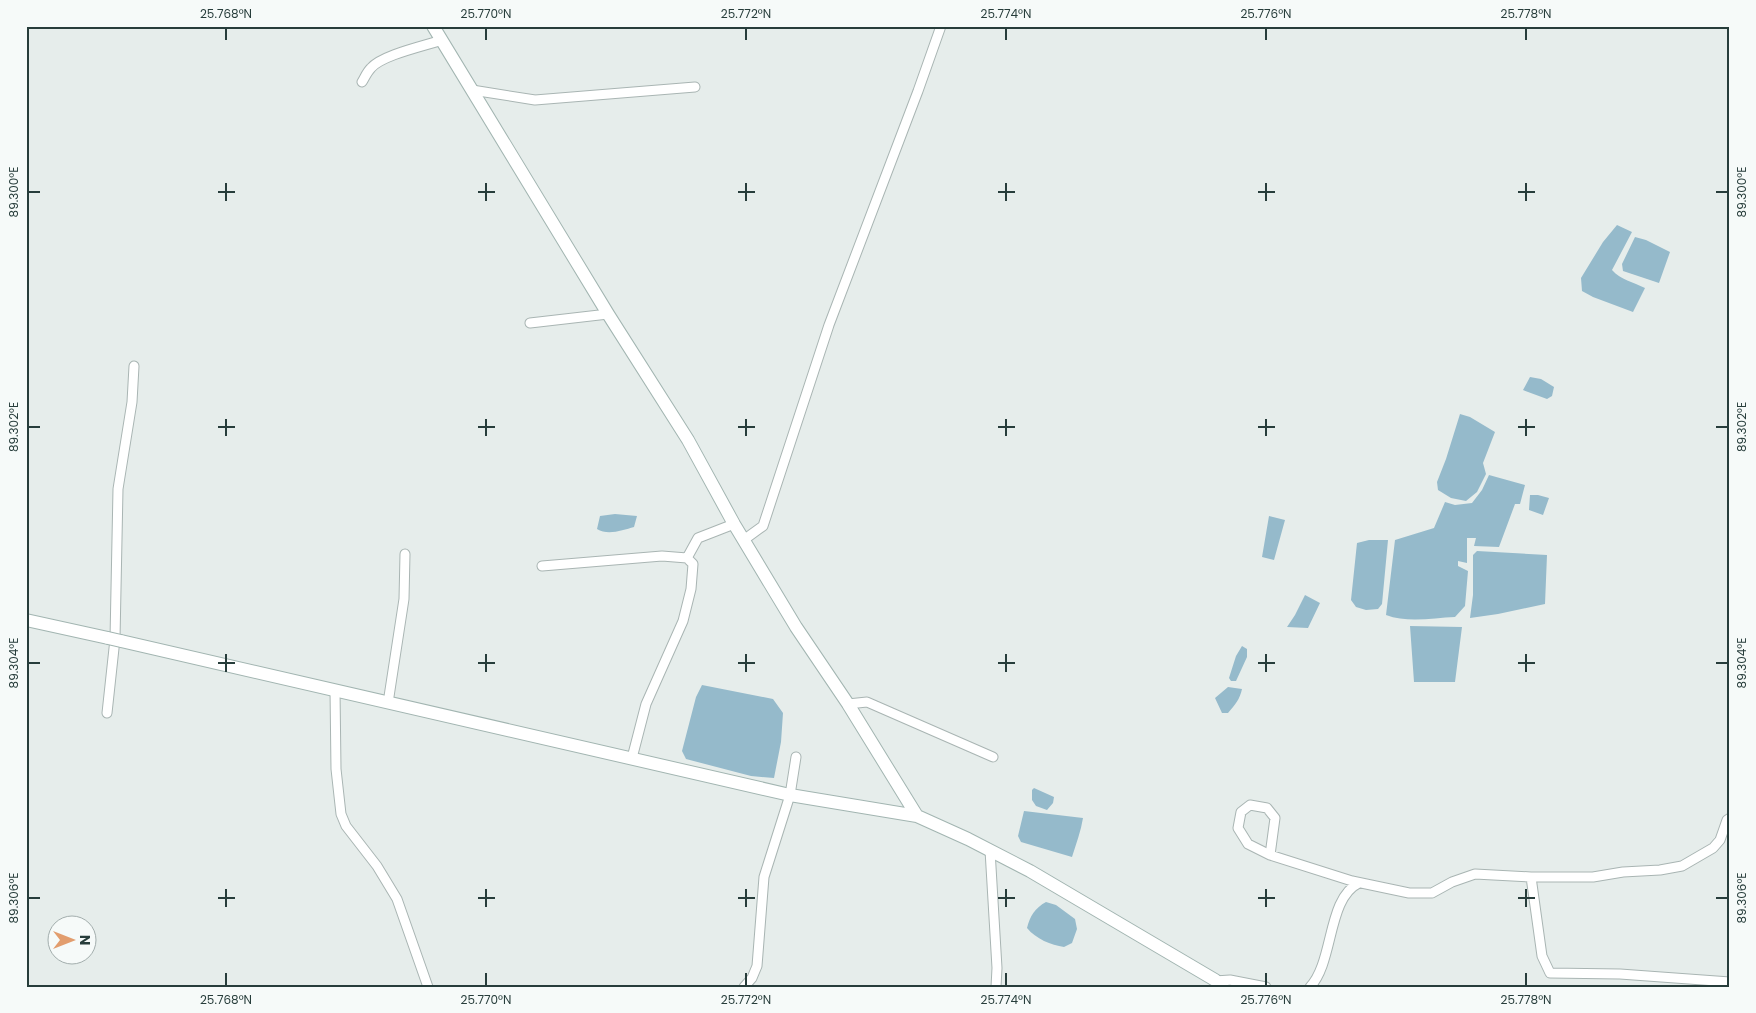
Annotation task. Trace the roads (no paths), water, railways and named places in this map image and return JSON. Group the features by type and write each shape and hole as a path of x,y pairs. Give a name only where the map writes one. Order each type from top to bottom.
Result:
{"main road":[{"path":"434,26 608,314 688,440 734,524 745,539 796,627 848,704 917,816"},
{"path":"26,620 790,795 917,816 1030,871 1217,984"}],"street":[{"path":"745,539 763,526 829,325 912,110 940,26"},
{"path":"362,82 370,68 375,65 395,55 442,40"},
{"path":"472,90 535,100 695,87"},
{"path":"530,323 608,314"},
{"path":"107,713 115,639 118,489 132,402 134,366"},
{"path":"687,558 698,538 734,524"},
{"path":"388,702 404,599 405,554"},
{"path":"542,566 662,556 687,558 692,564 691,589 683,620 646,704 632,758"},
{"path":"335,690 336,769 341,814 346,826 377,866 397,899 428,987"},
{"path":"848,704 867,702 993,757"},
{"path":"744,987 752,978 757,966 764,877 790,795 796,757"},
{"path":"1270,855 1275,818 1267,808 1250,805 1241,812 1238,828 1248,844 1270,855 1359,883 1409,893 1432,893 1452,882 1475,874 1531,877 1593,877 1682,866 1713,848 1720,840 1727,820 1730,818"},
{"path":"990,850 997,968 996,987"},
{"path":"1531,877 1542,956 1550,973 1620,974 1730,982"},
{"path":"1310,987 1317,978 1329,942 1334,918 1350,887 1359,883"},
{"path":"1217,984 1230,980 1266,987"}],"water":[{"path":"1617,225 1632,232 1612,270 1623,279 1645,288 1633,312 1582,291 1581,278 1603,242"},
{"path":"1635,237 1646,240 1670,252 1659,283 1623,271 1622,264"},
{"path":"1530,377 1541,379 1554,387 1552,396 1547,399 1523,390"},
{"path":"1460,414 1470,417 1495,432 1483,463 1486,474 1477,492 1466,501 1451,498 1438,490 1437,482"},
{"path":"1489,475 1525,485 1520,504 1515,504 1499,547 1474,546 1476,538 1467,538 1467,563 1458,561 1458,566 1468,571 1465,606 1455,617 1403,619 1386,615 1395,540 1434,528 1445,502 1455,505 1472,503 1482,490"},
{"path":"1530,495 1549,498 1543,515 1529,510"},
{"path":"615,514 637,516 634,527 611,532 597,529 600,516"},
{"path":"1269,516 1285,520 1274,560 1262,557"},
{"path":"1369,540 1388,540 1382,604 1378,609 1366,610 1356,607 1351,600 1357,543"},
{"path":"1477,551 1547,555 1545,604 1470,618 1473,595 1473,555"},
{"path":"1305,595 1320,603 1308,628 1287,627 1295,615"},
{"path":"1410,626 1462,627 1455,682 1414,682"},
{"path":"1242,646 1247,649 1247,657 1236,681 1231,681 1229,678 1236,656"},
{"path":"702,685 773,699 783,713 781,742 774,778 751,776 686,759 682,751 696,697"},
{"path":"1228,687 1242,689 1239,699 1231,710 1228,713 1222,713 1215,698"},
{"path":"1034,788 1054,797 1053,803 1047,810 1036,806 1032,800 1032,790"},
{"path":"1024,811 1083,818 1072,857 1021,842 1018,836"},
{"path":"1046,902 1056,905 1075,919 1077,929 1072,943 1064,947 1054,945 1039,938 1027,928 1034,913"}]}
